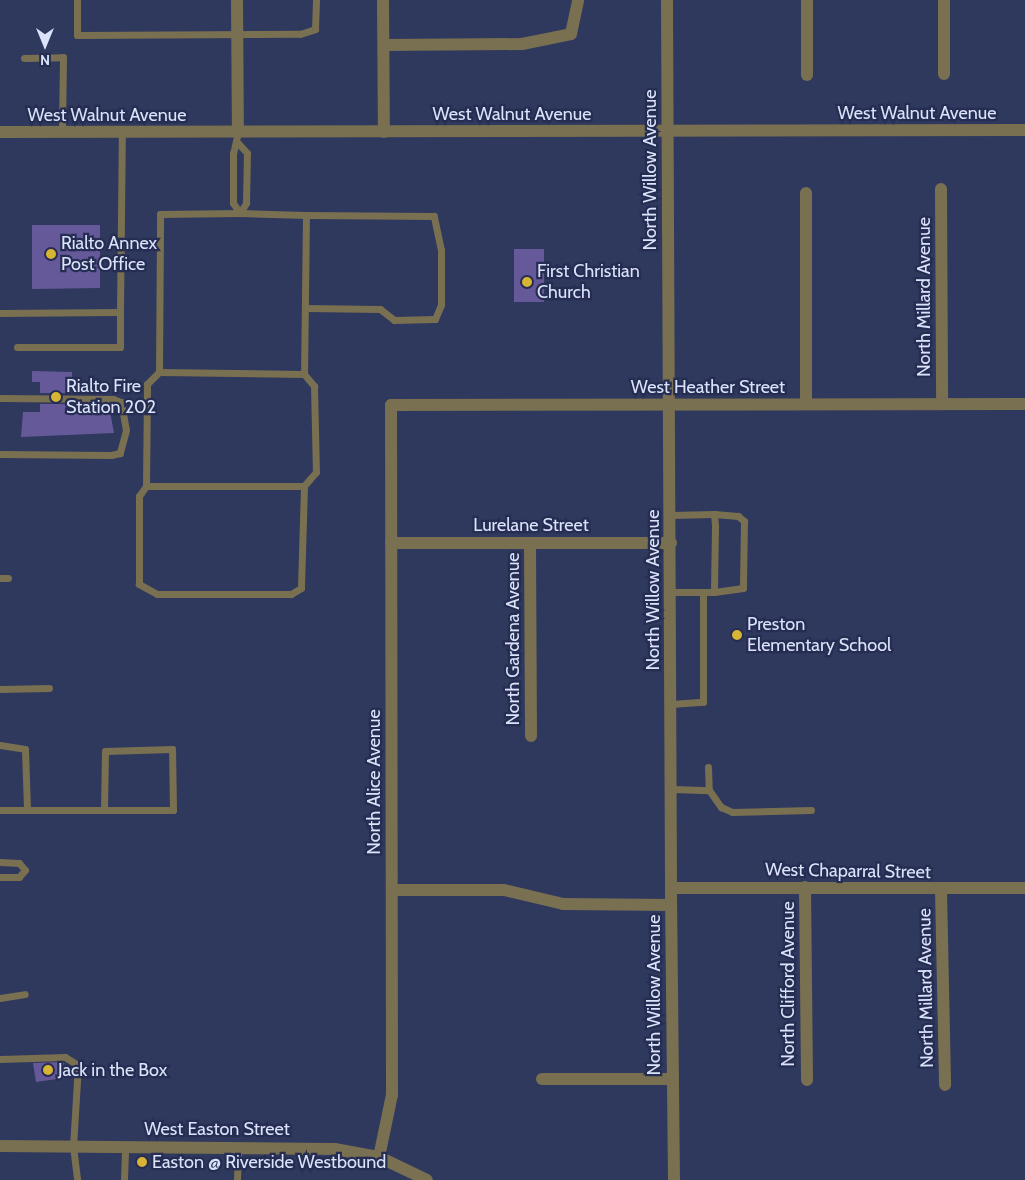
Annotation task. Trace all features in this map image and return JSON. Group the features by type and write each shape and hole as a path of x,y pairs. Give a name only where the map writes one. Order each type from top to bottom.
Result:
{"street":[{"path":"237,0 238,137"},
{"path":"383,0 384,132"},
{"path":"384,45 522,44 571,34 578,0"},
{"name":"North Willow Avenue","path":"666,0 671,515 671,905 674,1180"},
{"path":"807,0 807,75"},
{"path":"944,0 944,74"},
{"name":"West Walnut Avenue","path":"0,132 122,132 238,137 384,132 1025,130"},
{"name":"North Millard Avenue","path":"941,189 942,404"},
{"path":"806,193 806,404"},
{"name":"West Heather Street","path":"391,405 1025,404"},
{"name":"North Alice Avenue","path":"379,1157 392,1095 391,405"},
{"name":"Lurelane Street","path":"391,543 671,543"},
{"name":"North Gardena Avenue","path":"530,543 531,736"},
{"name":"West Chaparral Street","path":"671,888 805,887 941,890 1025,888"},
{"name":"North Clifford Avenue","path":"805,887 806,1080"},
{"path":"392,890 504,890 563,904 671,905"},
{"name":"North Millard Avenue","path":"941,890 945,1085"},
{"path":"542,1079 672,1079"},
{"name":"West Easton Street","path":"0,1146 322,1148 379,1157 427,1180"}],"lane":[{"path":"77,0 77,35 312,32 316,0"},
{"path":"24,58 63,57 62,132"},
{"path":"16,346 120,346 122,132"},
{"path":"238,137 233,153 233,204 240,214"},
{"path":"238,137 247,152 246,204 240,214"},
{"path":"160,372 160,214 434,216 440,250 441,305 435,319 394,320 380,309 305,308"},
{"path":"304,374 160,372 147,384 146,486 139,496 139,584 157,594 291,594 301,588 304,486 316,472 314,386 304,374 306,215"},
{"path":"0,313 120,312"},
{"path":"0,398 113,399 121,402 126,430 120,453 111,455 0,454"},
{"path":"146,486 304,486"},
{"path":"714,514 714,592"},
{"path":"671,515 714,514 738,516 744,522 743,588 714,592 671,592"},
{"path":"671,704 701,704 704,699 703,592"},
{"path":"0,689 49,688"},
{"path":"0,745 25,749 26,810"},
{"path":"0,810 104,810 137,810 173,810 172,749 136,748 105,751 104,810"},
{"path":"708,767 709,790 722,807 732,812 811,810"},
{"path":"672,790 709,790"},
{"path":"0,862 19,864 25,870 20,877 0,878"},
{"path":"0,998 25,994"},
{"path":"0,1059 73,1058 80,1072 74,1108 73,1146 77,1180"},
{"path":"124,1180 125,1146"},
{"path":"237,1180 238,1147"}],"building":[{"path":"32,225 100,225 100,288 32,289"},
{"path":"514,249 544,249 544,302 514,302"},
{"path":"32,371 72,372 72,393 40,393 40,382 32,382"},
{"name":"Rialto Fire Station 202","path":"40,404 72,404 72,411 110,411 114,433 21,437 23,412 40,412"},
{"name":"Jack in the Box","path":"64,1062 64,1078 36,1082 33,1063"}],"place":[{"name":"Rialto Annex Post Office","path":"51,254"},
{"name":"First Christian Church","path":"527,282"},
{"name":"Rialto Fire Station 202","path":"56,397"},
{"name":"Preston Elementary School","path":"737,635"},
{"name":"Jack in the Box","path":"48,1070"},
{"name":"Easton @ Riverside Westbound","path":"142,1162"}]}
